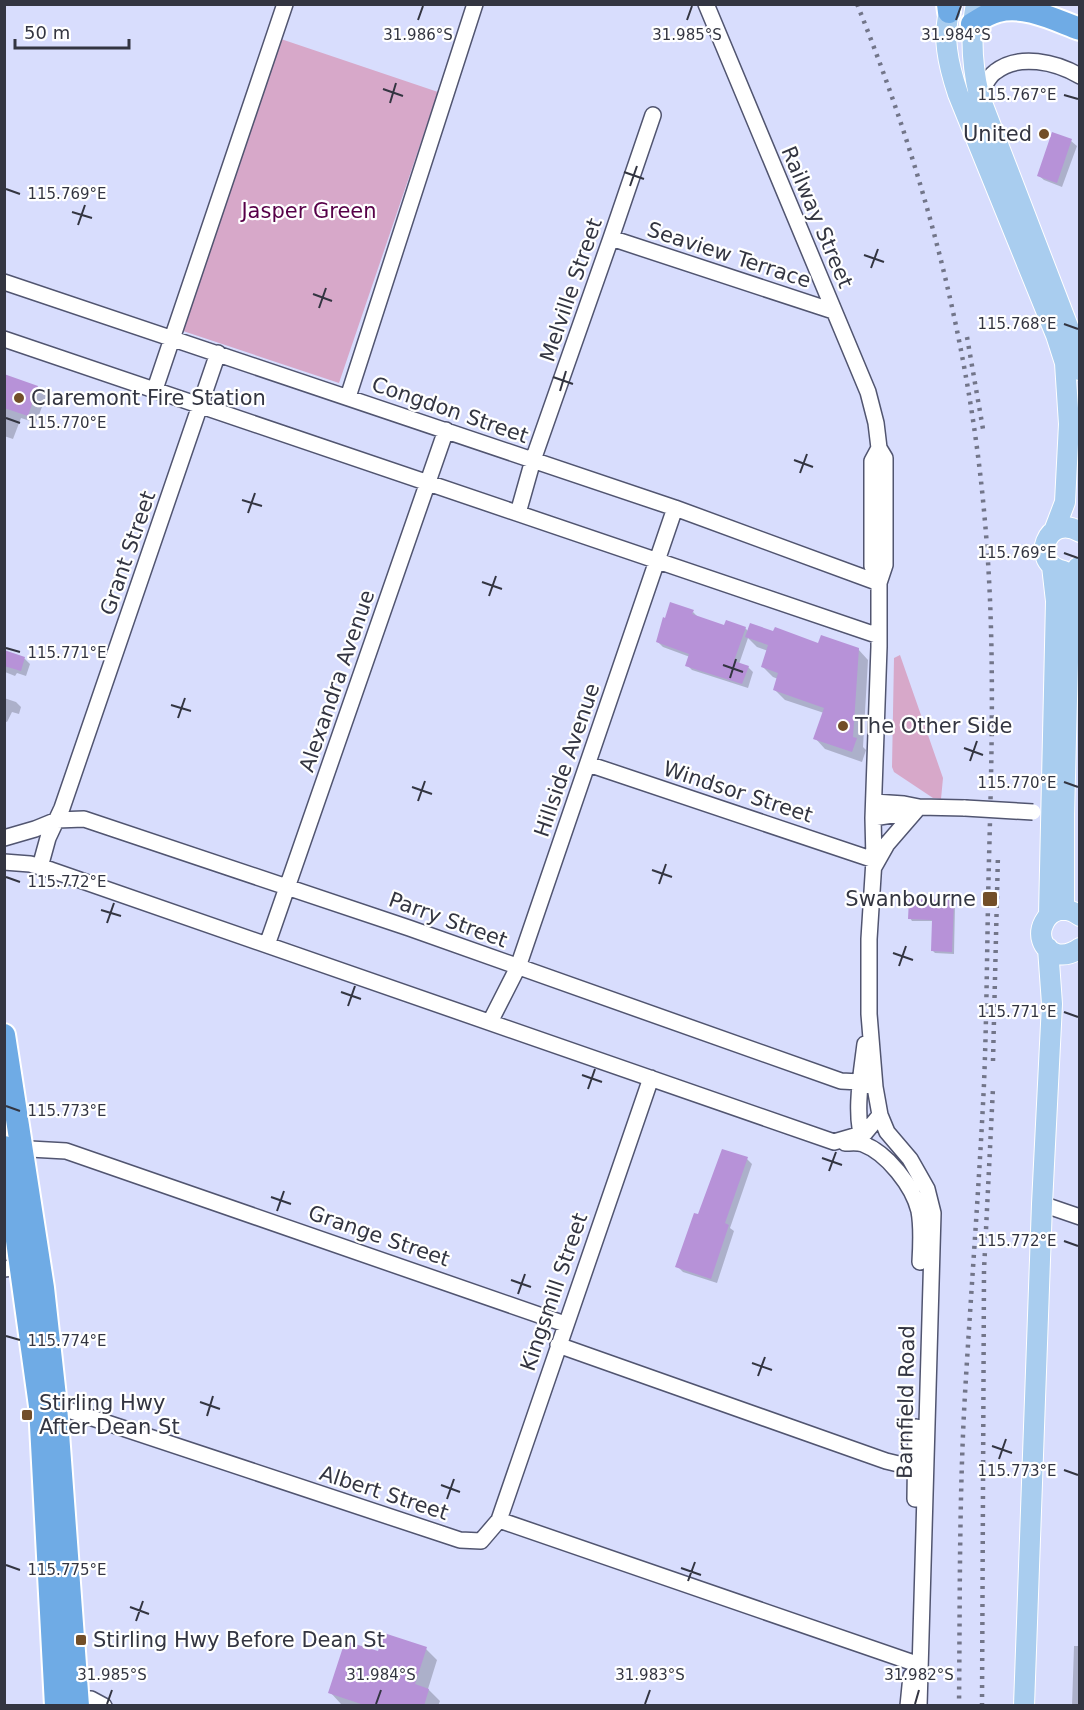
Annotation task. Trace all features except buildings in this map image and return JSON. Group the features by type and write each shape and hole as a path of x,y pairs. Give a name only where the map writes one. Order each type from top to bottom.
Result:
{"highway":[{"path":"1059,4 1080,13"},
{"path":"974,14 1016,9 1047,16 1080,29"},
{"path":"4,1035 10,1149 12,1268 48,1407"},
{"path":"10,1149 40,1264 66,1702"}],"main road":[{"path":"949,7 947,38 949,64 958,94 982,129 1074,342 1080,370"},
{"path":"974,14 973,69 979,94 982,129 1065,363 1069,424 1065,502 1054,531"},
{"path":"1079,566 1065,571 1058,570 1048,561 1044,549 1048,536 1054,531 1067,527 1080,530 1076,503 1080,462"},
{"path":"1024,1706 1042,1204 1052,1004 1063,950 1043,942 1041,928 1044,921 1064,914 1049,813 1056,601 1052,566"},
{"path":"1049,813 1070,586 1079,566"}],"street":[{"path":"155,389 285,4"},
{"path":"348,398 475,4"},
{"name":"Railway Street","path":"706,4 868,392 876,423 879,448 872,461 872,566 879,583 879,636 873,818 874,864 868,939 869,1014 875,1087 880,1115"},
{"path":"979,94 997,70 1019,62 1047,63 1066,68 1080,76"},
{"name":"Melville Street","path":"518,513 532,460 653,114"},
{"name":"Seaview Terrace","path":"611,238 833,311"},
{"name":"Congdon Street","path":"6,287 172,338 446,430 675,508 879,583"},
{"path":"4,339 879,636"},
{"name":"Grant Street","path":"40,867 48,838 57,820 218,353"},
{"name":"Alexandra Avenue","path":"267,945 446,430"},
{"name":"Hillside Avenue","path":"490,1022 518,968 675,508"},
{"name":"Windsor Street","path":"588,764 874,864"},
{"path":"874,802 919,807 1049,813"},
{"path":"874,864 919,807"},
{"path":"873,818 904,813 919,807"},
{"name":"Parry Street","path":"4,838 57,820 84,819 409,928 841,1081 860,1082 875,1087"},
{"path":"4,862 11,861 40,867 834,1142 862,1144 865,1133 880,1115"},
{"name":"Railway Street","path":"864,1140 860,1082 869,1014"},
{"name":"Kingsmill Street","path":"499,1520 651,1078"},
{"name":"Barnfield Road","path":"880,1115 887,1131 910,1159 927,1189 933,1213 919,1706"},
{"name":"Barnfield Road","path":"864,1140 905,1180 920,1214 911,1662 908,1706"},
{"name":"Grange Street","path":"10,1149 66,1151 566,1324"},
{"path":"1042,1204 1080,1217"},
{"path":"558,1345 875,1457 915,1468"},
{"name":"Albert Street","path":"48,1407 460,1540 481,1541 499,1520"},
{"path":"499,1520 911,1662"},
{"path":"66,1702 91,1699 102,1705"}],"green space":[{"name":"Jasper Green","path":"278,38 438,92 339,383 180,330"},
{"path":"900,655 943,778 941,799 933,798 894,772 892,767 894,658"}],"railway":[{"path":"857,4 903,130 941,258 968,389 978,455 988,564 992,733 986,1028 963,1433 959,1706"},
{"path":"967,337 983,429"},
{"path":"993,1061 998,854"},
{"path":"982,1706 984,1270 993,1088"}],"place":[{"name":"United","path":"1044,134"},
{"name":"Claremont Fire Station","path":"19,398"},
{"name":"The Other Side","path":"843,726"},
{"name":"Swanbourne","path":"990,899"},
{"name":"Stirling Hwy After Dean St","path":"27,1415"},
{"name":"Stirling Hwy Before Dean St","path":"81,1640"}]}
